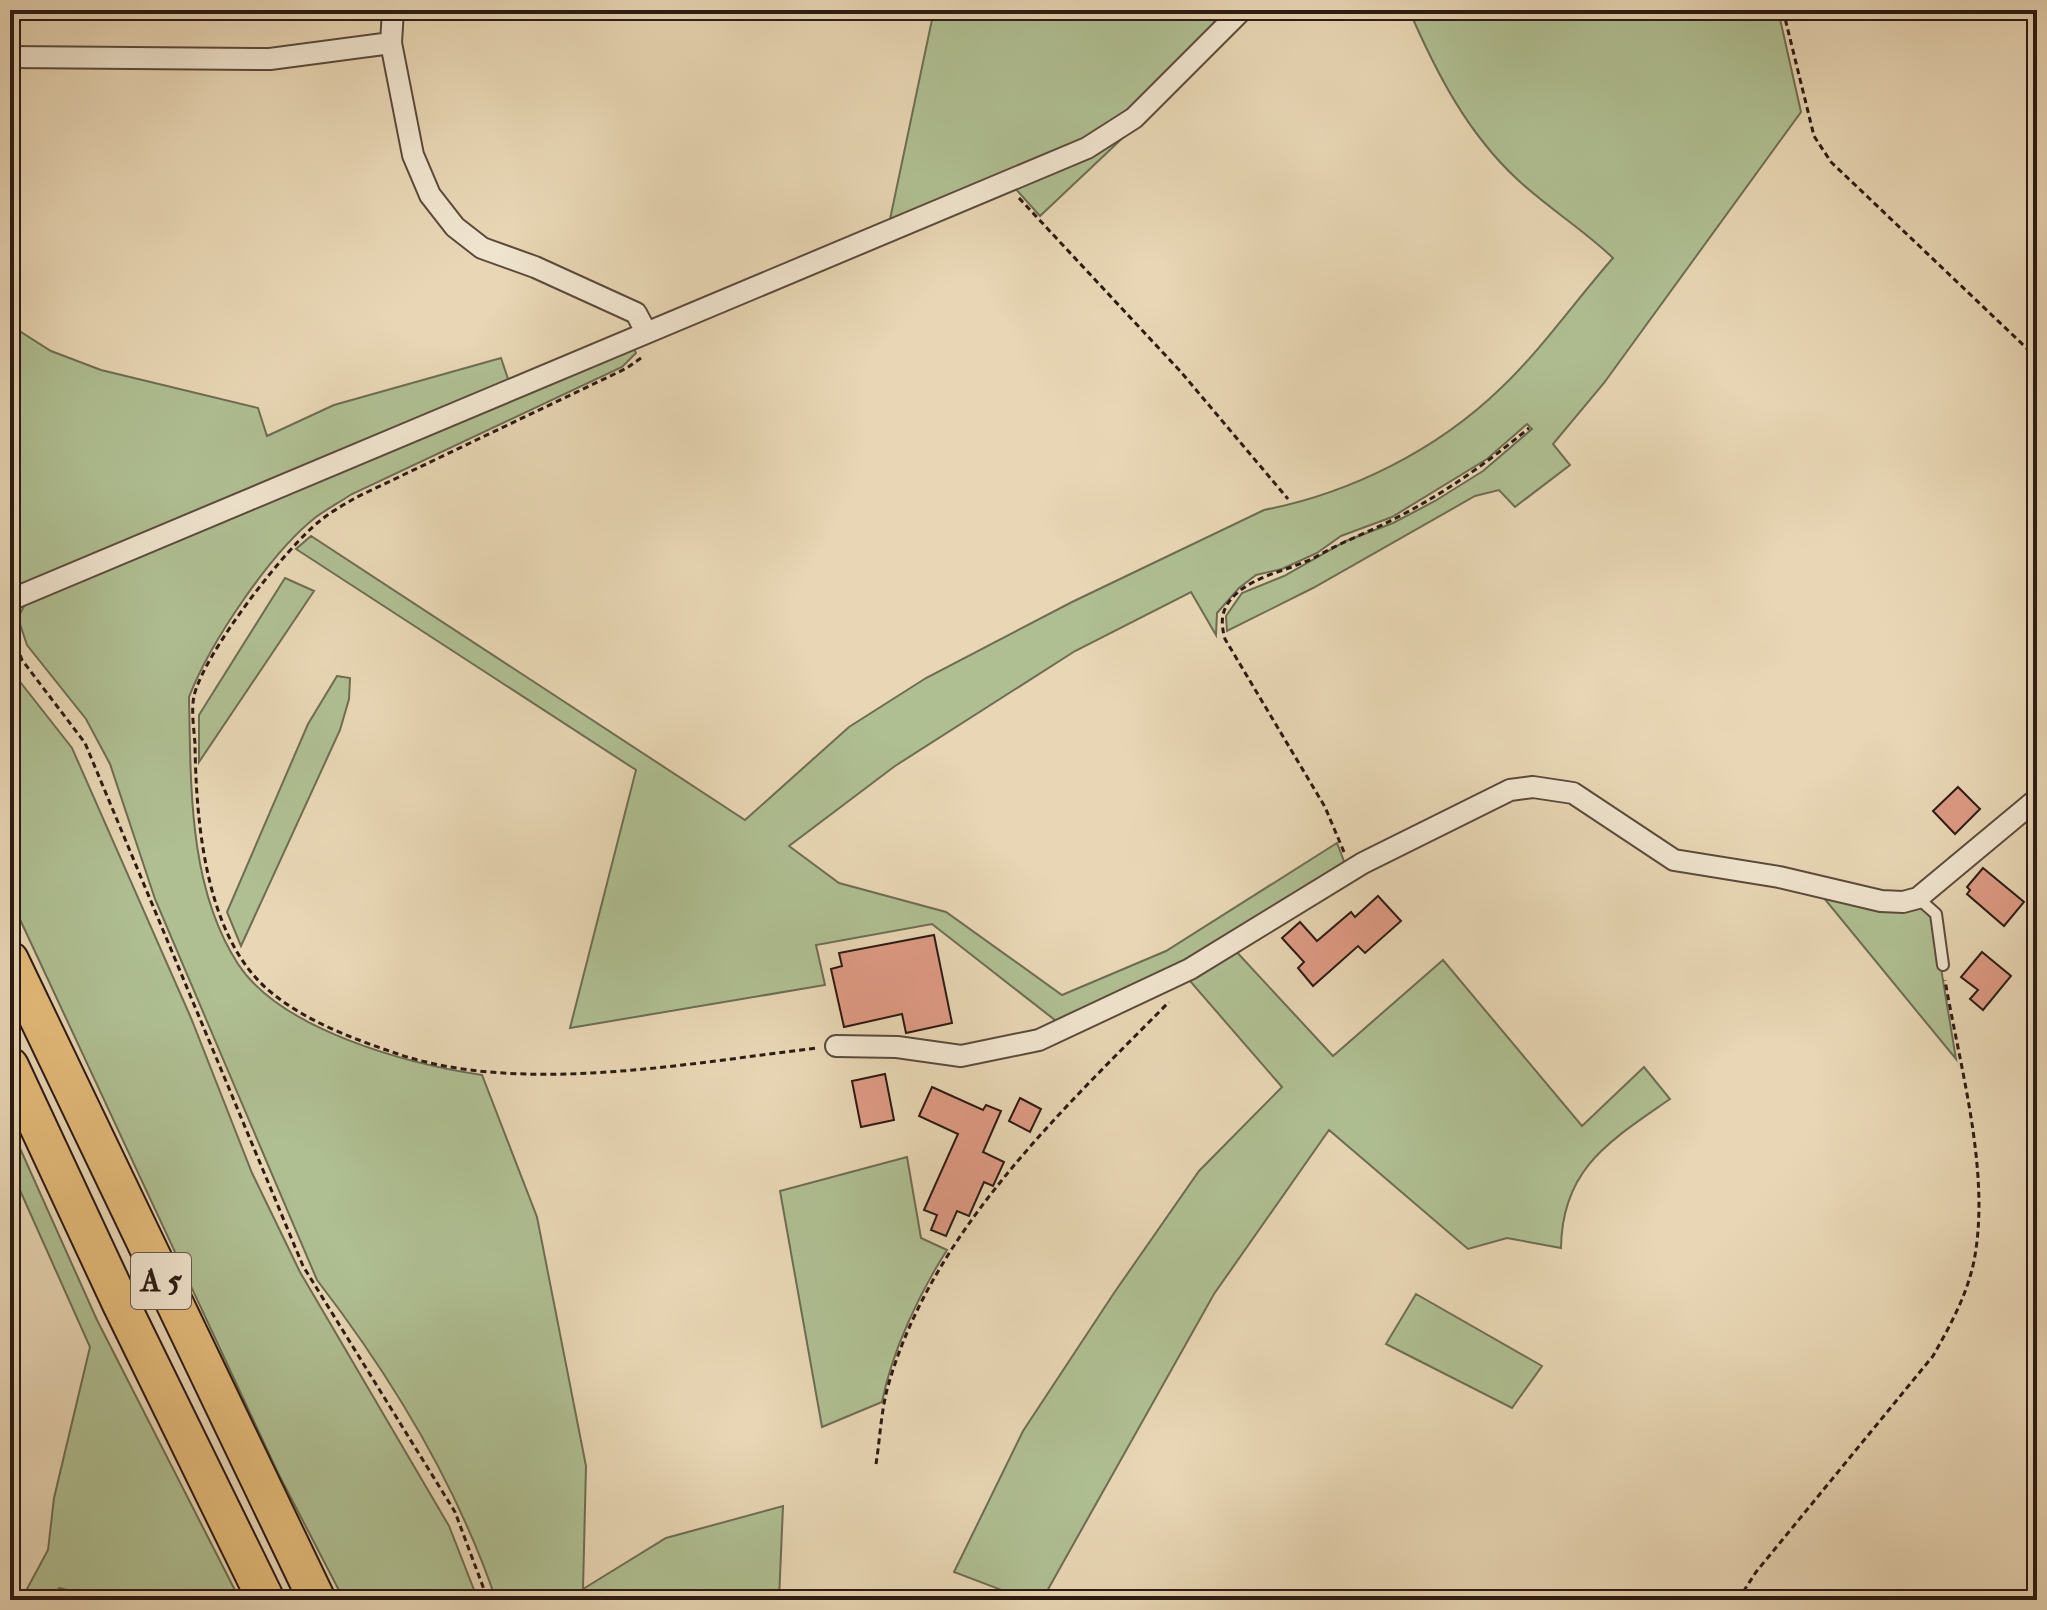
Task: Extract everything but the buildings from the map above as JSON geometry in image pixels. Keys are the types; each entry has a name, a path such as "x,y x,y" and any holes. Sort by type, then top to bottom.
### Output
{"highway":[{"name":"A 5","path":"10,960 317,1600"},
{"name":"A 5","path":"10,1066 121,1304 266,1600"}],"street":[{"path":"393,10 391,43 413,155 430,195 455,227 482,248 548,273 636,313 646,332"},
{"path":"10,600 1087,148 1134,118 1242,10"},
{"path":"10,57 270,59 391,43"},
{"path":"836,1046 897,1047 961,1056 1039,1040 1190,969 1352,870 1487,798 1510,790 1558,788 1597,807 1655,850 1674,860 1779,877 1881,901 1903,902 1918,898 2037,799"}],"lane":[{"path":"1918,898 1936,914 1943,965"}],"path":[{"path":"1783,10 1814,136 1831,162 2037,358"},
{"path":"1004,182 1181,372 1288,499"},
{"path":"646,332 647,344 641,357 627,368 357,497 320,520 286,554 221,645 194,696 195,795 203,852 221,917 241,960 266,988 304,1014 399,1054 449,1067 523,1074 611,1070 836,1046"},
{"path":"1352,870 1325,807 1225,639 1220,623 1222,613 1234,596 1257,581 1318,556 1343,539 1394,519 1444,491 1486,464 1529,428"},
{"path":"10,627 22,660 85,743 303,1266 455,1512 488,1600"},
{"path":"1738,1600 1771,1553 1933,1356 1953,1321 1968,1282 1977,1234 1978,1172 1943,965"},
{"path":"876,1464 888,1387 934,1275 1020,1161 1095,1077 1169,1002 1190,969"}],"green space":[{"path":"934,10 1236,10 1137,109 1080,144 889,224"},
{"path":"1409,10 1778,10 1801,112 1604,383 1553,444 1570,465 1515,507 1499,490 1475,496 1313,588 1227,631 1226,616 1242,593 1284,576 1346,541 1393,523 1435,501 1483,471 1532,429 1527,424 1487,459 1392,517 1341,536 1317,553 1282,569 1256,575 1239,588 1217,613 1216,635 1191,592 1075,651 895,766 789,846 839,883 946,912 1062,995 1166,951 1337,843 1347,869 1209,952 1060,1024 932,924 816,945 825,985 570,1028 636,770 296,549 311,536 745,820 849,727 926,678 1072,602 1264,510 1360,480 1421,449 1476,410 1545,341 1613,258 1518,180 1483,142 1454,101"},
{"path":"1148,114 1040,216 1013,186"},
{"path":"10,325 51,351 101,370 258,408 267,436 334,405 501,358 509,382 10,589"},
{"path":"634,349 636,353 622,367 352,494 316,517 298,533 243,600 211,651 189,697 190,765 196,835 201,869 222,934 238,964 258,987 284,1008 348,1040 419,1062 482,1075 537,1217 586,1466 583,1589 666,1538 783,1506 779,1600 496,1600 462,1515 420,1433 371,1354 317,1280 155,899 110,764 86,719 27,645 18,618 27,600"},
{"path":"285,578 314,591 199,762 199,715"},
{"path":"10,669 72,748 191,1018 252,1173 300,1272 449,1526 478,1600 344,1600 278,1473 10,898"},
{"path":"337,676 350,678 349,699 340,730 241,946 227,912 308,724"},
{"path":"1819,892 1919,905 1932,914 1956,1059"},
{"path":"1233,948 1333,1056 1443,960 1582,1126 1644,1067 1670,1099 1593,1159 1570,1197 1561,1248 1507,1238 1468,1249 1329,1130 1214,1294 1042,1600 1028,1600 954,1572 1023,1431 1114,1293 1199,1171 1282,1087 1190,981 1199,969"},
{"path":"10,1126 97,1320 240,1600 75,1600 72,1591 59,1588 53,1600 21,1600 48,1550 54,1498 90,1347 10,1168"},
{"path":"907,1157 921,1238 947,1250 908,1323 892,1363 882,1402 822,1427 780,1191"},
{"path":"1416,1294 1542,1366 1512,1408 1386,1344"}]}
